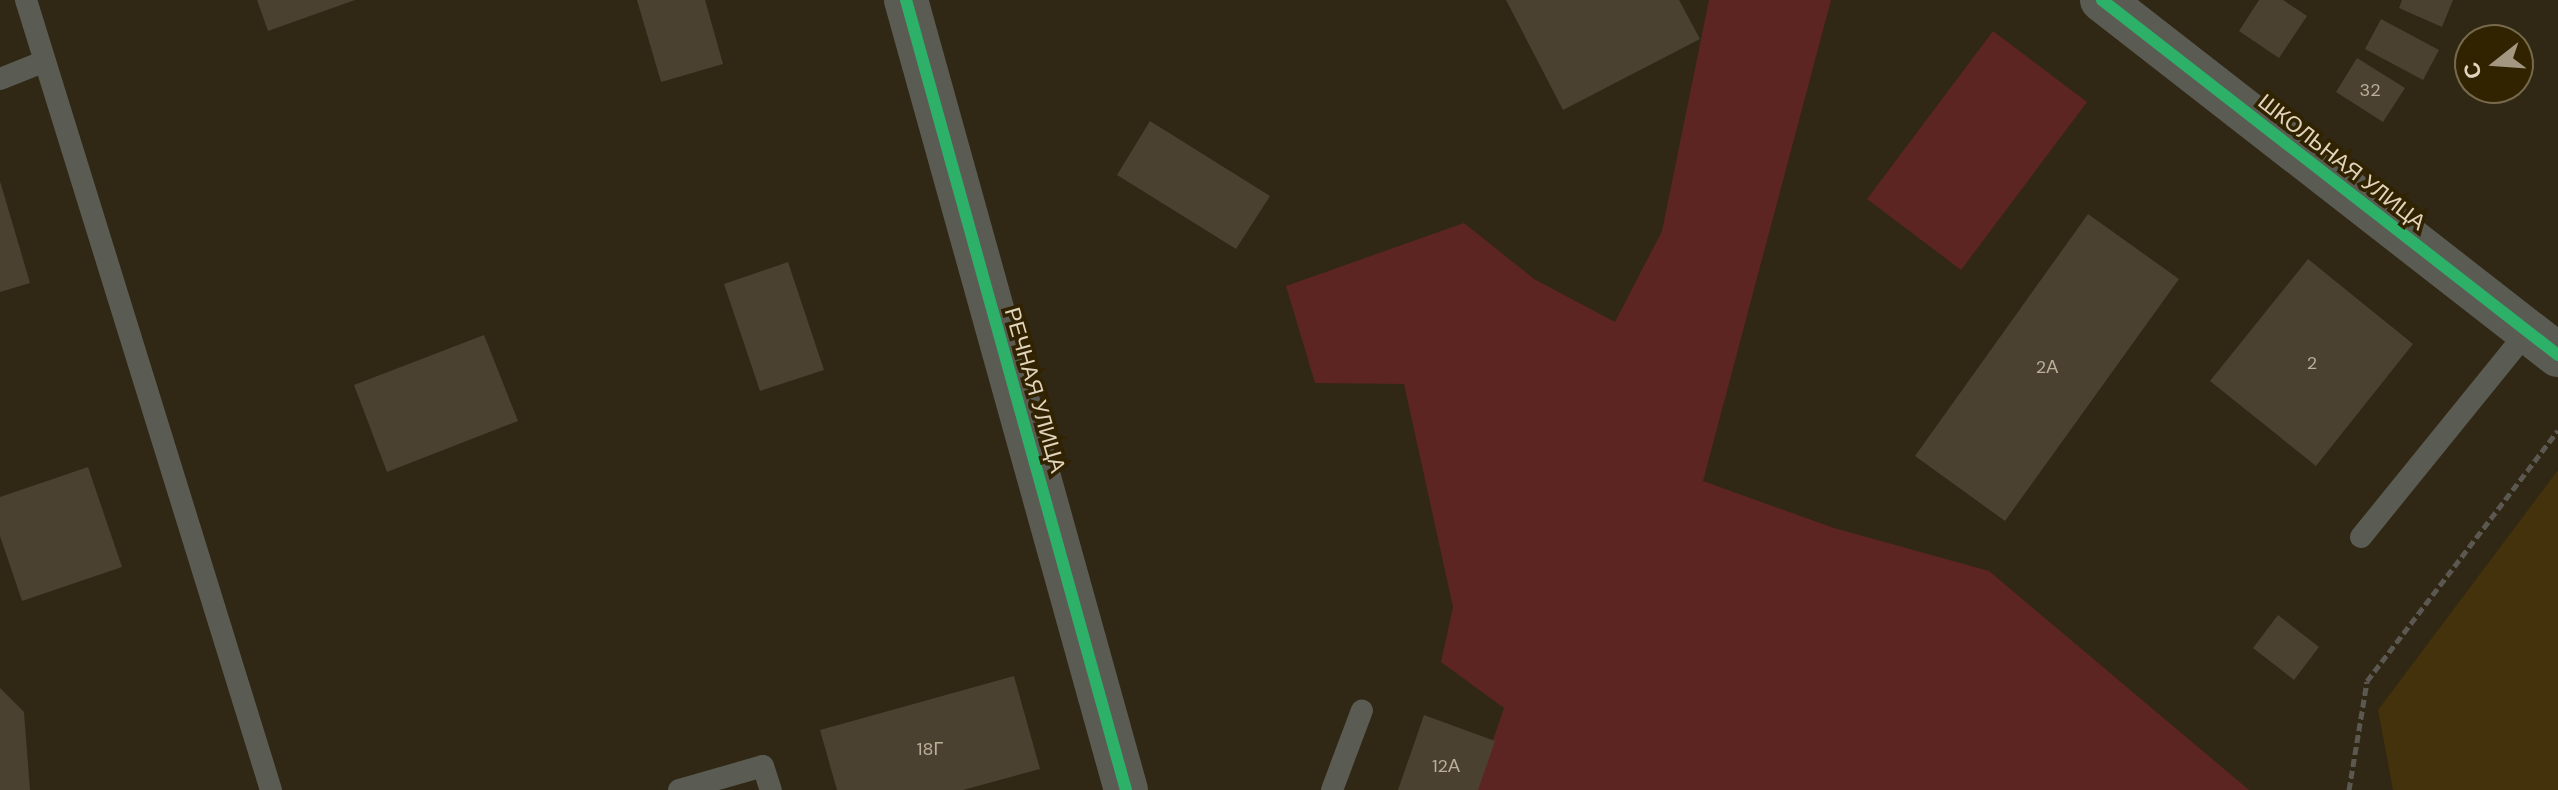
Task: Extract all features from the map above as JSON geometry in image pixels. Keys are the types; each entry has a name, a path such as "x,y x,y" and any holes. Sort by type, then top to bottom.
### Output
{"street":[{"name":"РЕЧНАЯ УЛИЦА","path":"906,0 1118,788"},
{"name":"ШКОЛЬНАЯ УЛИЦА","path":"2102,0 2543,343"}],"lane":[{"path":"26,0 271,790"},
{"path":"0,79 45,61"},
{"path":"2361,537 2543,343"},
{"path":"1332,790 1362,710"},
{"path":"679,790 763,766 771,790"}],"path":[{"path":"2349,790 2367,681 2558,430"}],"shaded area":[{"path":"1709,0 1831,0 1703,481 1834,528 1989,571 2249,790 1476,790 1504,708 1441,662 1453,607 1404,384 1315,383 1286,286 1464,223 1534,279 1615,322 1662,231"},
{"path":"1993,31 2087,102 1961,270 1867,199"},
{"path":"2558,470 2558,790 2393,790 2378,710"}],"building":[{"path":"257,0 355,0 268,31"},
{"path":"637,0 705,0 723,64 661,82"},
{"path":"1506,0 1679,0 1700,39 1563,110"},
{"path":"2259,0 2283,0 2307,16 2279,58 2239,31"},
{"path":"2402,0 2453,0 2442,27 2399,8"},
{"path":"2381,19 2439,50 2423,80 2365,49"},
{"path":"2357,58 2405,88 2383,122 2336,92"},
{"path":"1150,121 1270,196 1236,249 1117,175"},
{"path":"0,181 30,283 0,292"},
{"path":"2088,214 2179,279 2005,521 1915,456"},
{"path":"2308,259 2413,344 2316,466 2210,381"},
{"path":"788,262 824,370 760,391 724,284"},
{"path":"484,335 518,421 387,472 354,385"},
{"path":"88,467 122,567 22,601 0,536 0,497"},
{"path":"2278,615 2319,647 2294,680 2253,648"},
{"path":"1014,676 1040,769 963,790 837,790 820,730"},
{"path":"0,688 24,712 30,790 0,790"},
{"path":"1424,715 1495,741 1478,790 1398,790"}],"cycle path":[{"path":"906,0 1126,790"},
{"path":"2102,0 2558,355"}]}
